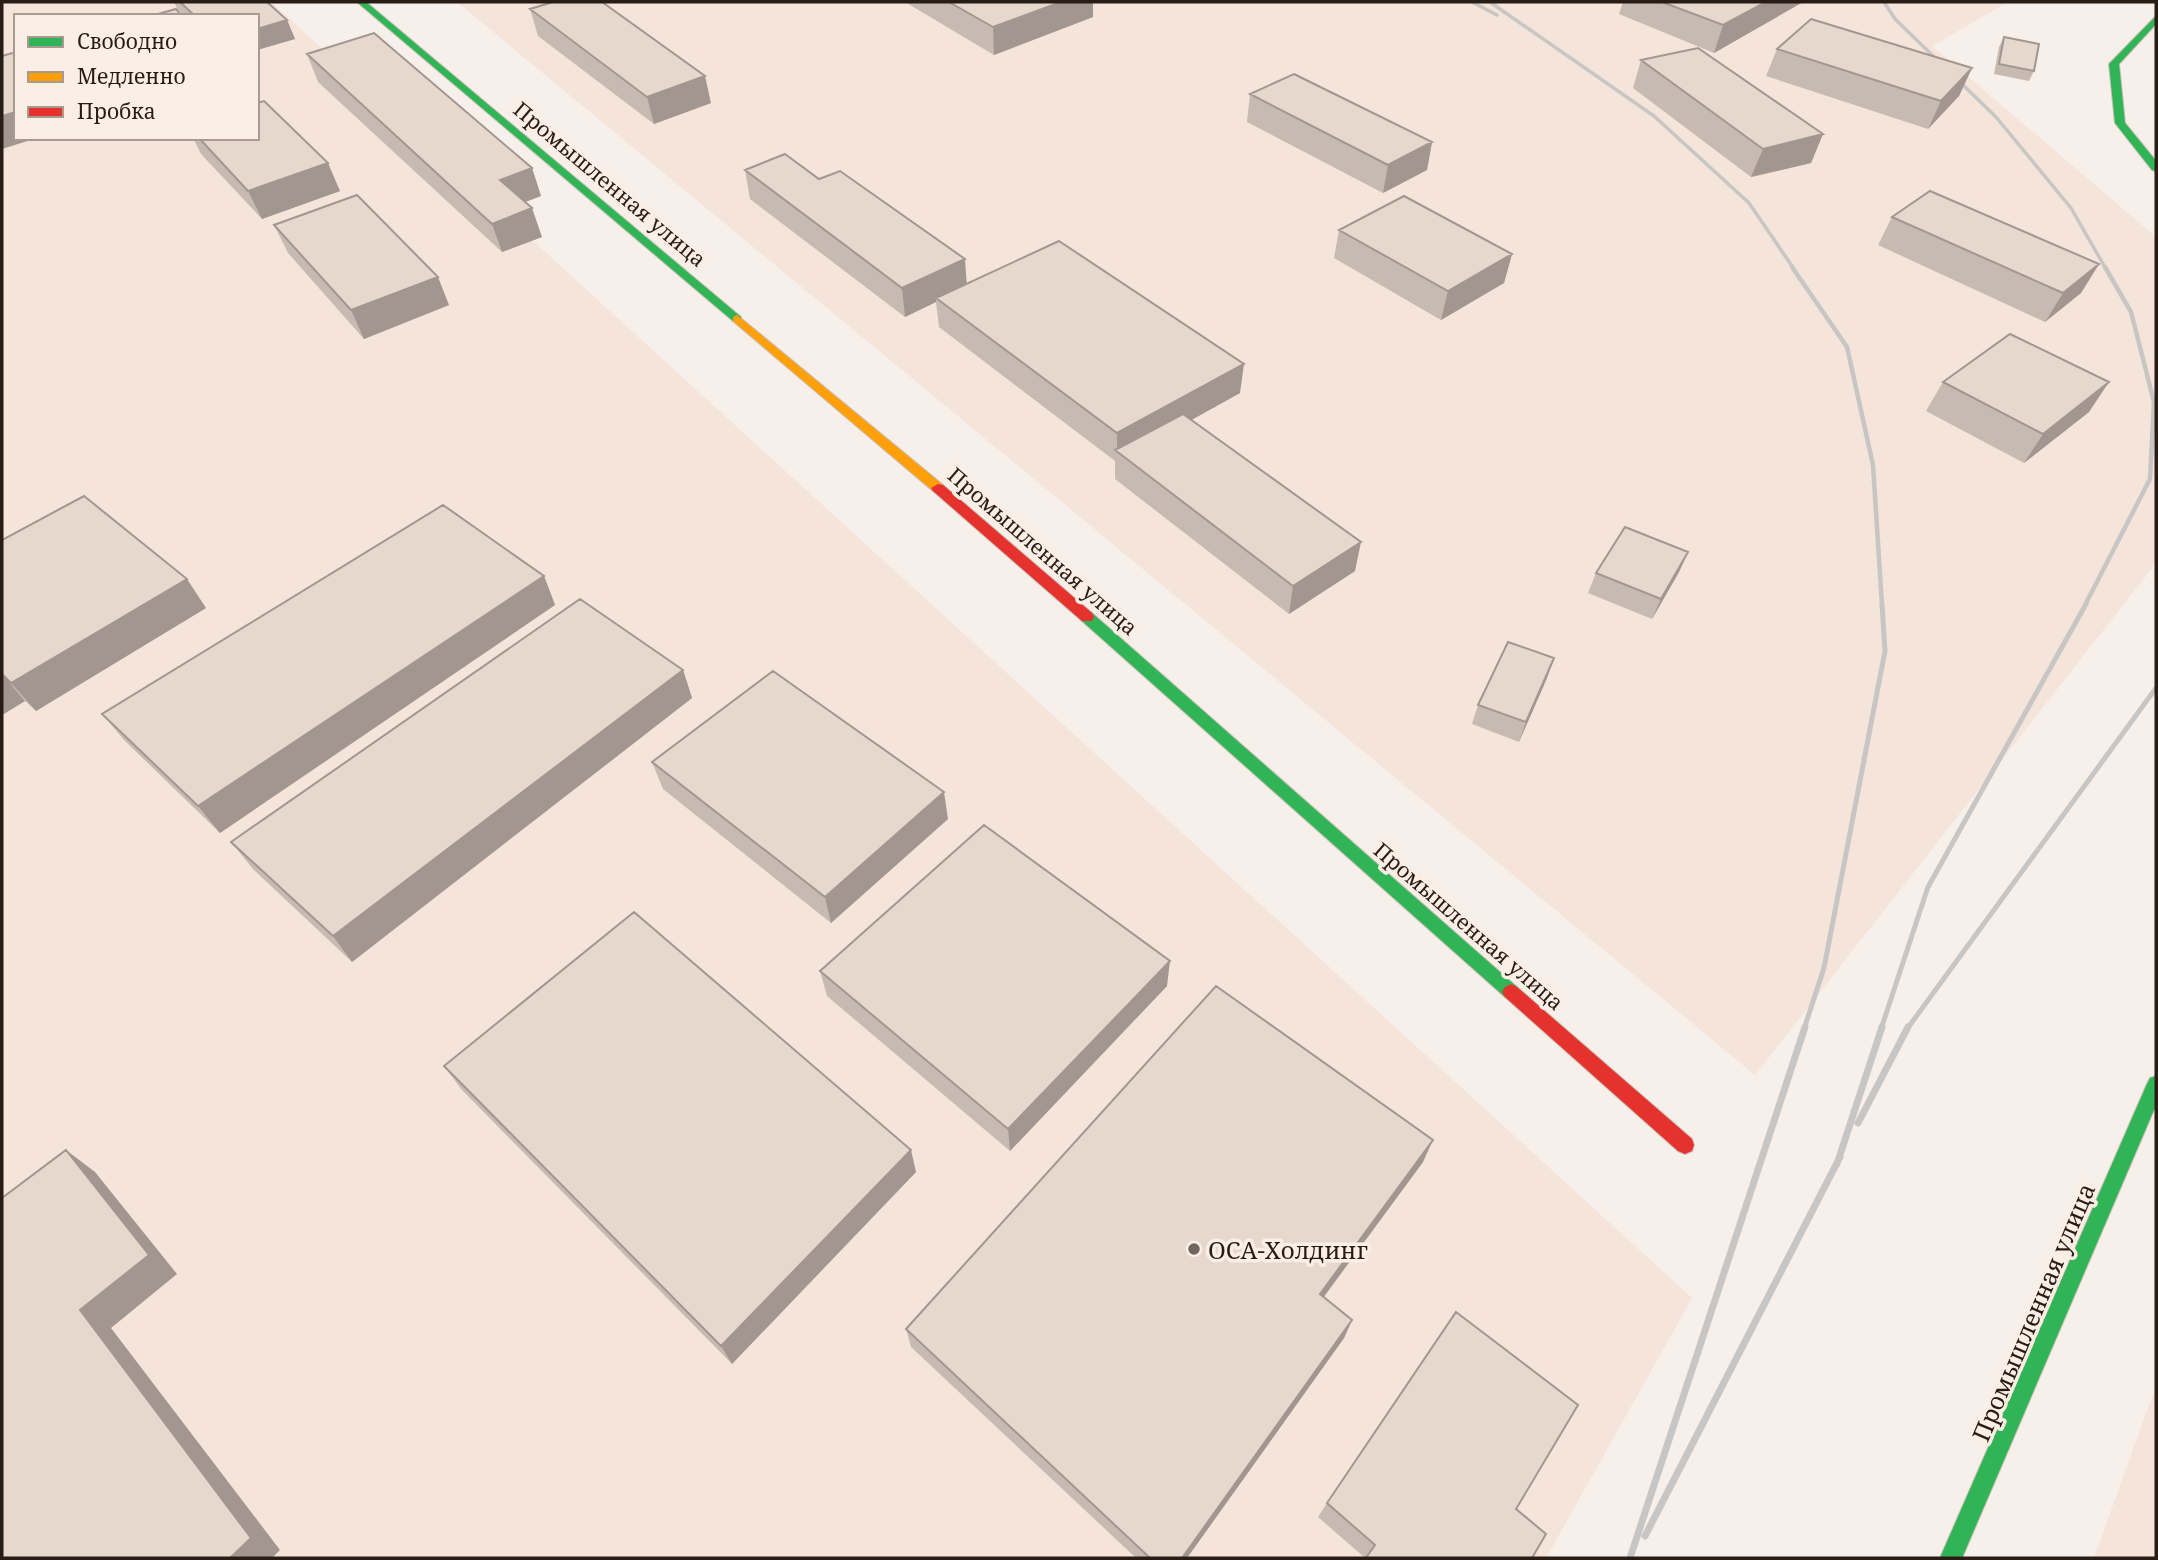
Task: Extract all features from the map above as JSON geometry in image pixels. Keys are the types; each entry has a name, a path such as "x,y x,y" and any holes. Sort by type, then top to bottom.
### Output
{"street":[{"name":"Промышленная улица","path":"361,2 1003,543 1685,1145"},
{"path":"2156,19 2114,64 2120,123 2156,168"},
{"name":"Промышленная улица","path":"1951,1558 2156,1084"}],"shaded area":[{"path":"2,2 271,2 1692,1298 1546,1558 2,1558"},
{"path":"457,2 2008,2 1932,46 2156,237 2156,563 1755,1075"},
{"path":"2156,1386 2156,1558 2094,1558"}],"building":[{"path":"180,2 267,2 287,20 259,28 259,14 193,14"},
{"path":"553,2 602,2 705,76 647,97 530,9"},
{"path":"949,2 1061,2 993,27"},
{"path":"1662,2 1766,2 1723,25"},
{"path":"176,9 180,14 158,14"},
{"path":"1811,19 1972,68 1941,101 1777,49"},
{"path":"374,33 532,168 500,180 532,208 492,224 307,54"},
{"path":"2004,37 2039,44 2034,71 1999,64"},
{"path":"1698,48 1823,134 1763,149 1641,60"},
{"path":"14,53 14,113 2,116 2,56"},
{"path":"1294,74 1432,142 1388,165 1250,94"},
{"path":"264,101 328,163 248,191 201,140 259,140 259,102"},
{"path":"785,154 819,179 840,171 965,259 902,288 745,170"},
{"path":"1930,191 2099,264 2063,293 1892,217"},
{"path":"357,195 438,277 351,310 274,225"},
{"path":"1404,196 1512,254 1448,291 1339,230"},
{"path":"1059,241 1244,364 1117,433 936,298"},
{"path":"2010,334 2109,382 2043,434 1943,382"},
{"path":"1183,414 1361,542 1293,586 1115,450"},
{"path":"84,496 187,579 11,683 2,674 2,540"},
{"path":"443,505 544,576 198,806 102,714"},
{"path":"1625,527 1688,552 1661,599 1596,573"},
{"path":"580,599 683,670 333,936 231,842"},
{"path":"1508,642 1554,658 1526,722 1478,705"},
{"path":"773,671 944,792 825,897 652,762"},
{"path":"984,825 1170,961 1008,1129 820,971"},
{"path":"634,912 911,1150 721,1346 444,1066"},
{"path":"1216,986 1433,1140 1320,1294 1352,1320 1182,1558 1150,1558 906,1329"},
{"path":"66,1150 149,1255 80,1310 251,1538 230,1558 2,1558 2,1198"},
{"path":"1456,1312 1578,1405 1516,1509 1546,1534 1532,1558 1366,1558 1375,1545 1327,1503"}],"railway":[{"path":"1472,2 1497,15"},
{"path":"1490,2 1654,116 1749,203 1794,269"},
{"path":"1884,2 1895,19 1996,117 2071,208 2106,269"},
{"path":"1792,267 1847,347 1873,465 1882,605"},
{"path":"2085,605 2150,479 2154,402 2131,312 2105,267"},
{"path":"1804,1029 1824,968 1885,651 1882,604"},
{"path":"1881,1029 1928,887 2086,604"},
{"path":"1907,1029 2156,688"},
{"path":"1630,1558 1805,1027"},
{"path":"1838,1161 1882,1027"},
{"path":"1858,1123 1908,1027"},
{"path":"1838,1161 1840,1157"},
{"path":"1645,1536 1838,1161"}],"traffic: fast":[{"path":"361,2 737,319"},
{"path":"2156,19 2114,64 2120,123 2156,168"},
{"path":"1087,617 1511,992"},
{"path":"1951,1558 2156,1084"}],"traffic: slow":[{"path":"737,319 938,488"}],"traffic: jam":[{"path":"938,488 1087,617"},
{"path":"1511,992 1685,1145"}],"place":[{"name":"ОСА-Холдинг","path":"1194,1249"}]}
